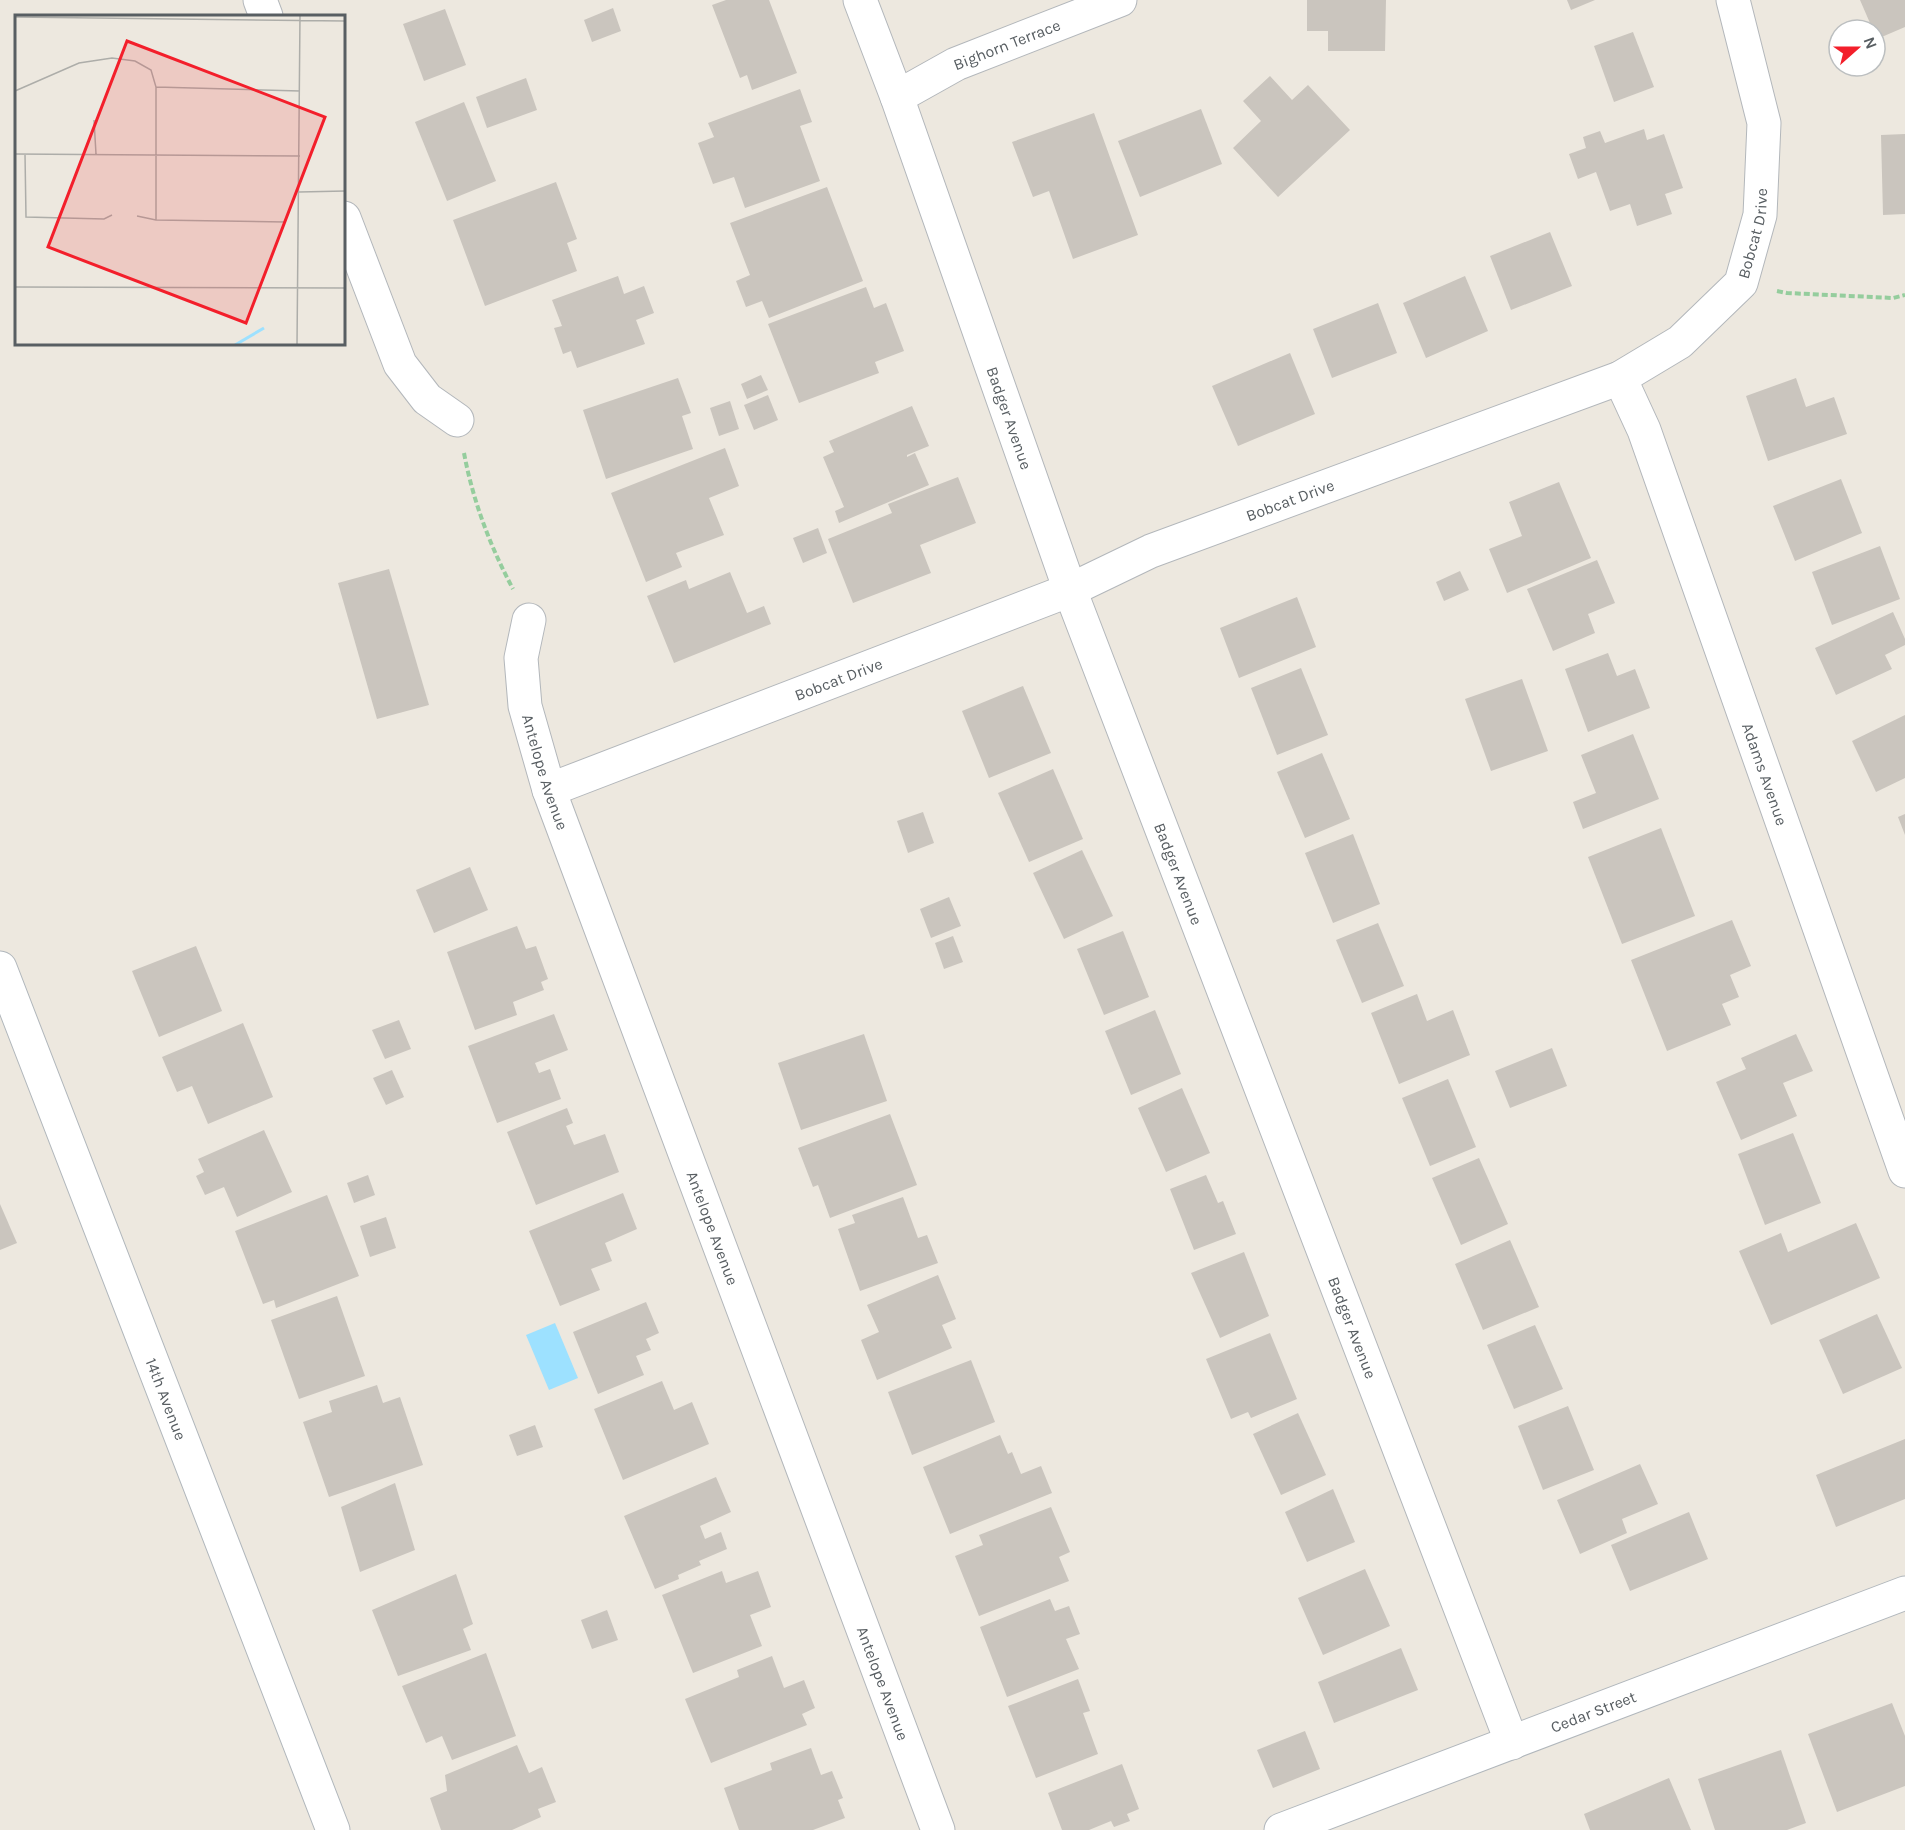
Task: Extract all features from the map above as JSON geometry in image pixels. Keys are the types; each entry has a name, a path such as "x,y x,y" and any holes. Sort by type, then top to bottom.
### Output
{"street":[{"path":"260,0 266,15"},
{"name":"Badger Avenue","path":"860,0 897,97 1070,590 1512,1743"},
{"name":"Bighorn Terrace","path":"897,97 956,64 1120,0"},
{"name":"Bobcat Drive","path":"549,790 1070,590 1151,551 1620,378 1680,342 1741,283 1760,215 1764,123 1733,0"},
{"path":"345,221 400,364 427,399 458,420"},
{"name":"Adams Avenue","path":"1620,378 1648,441 1905,1171"},
{"name":"Antelope Avenue","path":"529,620 520,658 525,706 549,790 938,1830"},
{"name":"14th Avenue","path":"0,968 333,1830"},
{"name":"Cedar Street","path":"1281,1830 1905,1593"}],"path":[{"path":"1741,283 1787,293 1893,298 1905,295"},
{"path":"458,420 470,488 495,555 529,620"}],"water":[{"path":"555,1323 578,1378 549,1390 526,1335"}],"building":[{"path":"726,0 769,0 797,73 752,90 747,75 740,78 712,5"},
{"path":"1307,0 1386,0 1385,51 1328,51 1328,31 1307,31"},
{"path":"1567,0 1595,0 1571,10"},
{"path":"1860,0 1905,0 1905,27 1887,35 1887,18 1868,18"},
{"path":"613,8 621,31 592,42 584,20"},
{"path":"445,9 466,65 424,81 403,24"},
{"path":"1633,32 1654,87 1614,102 1594,46"},
{"path":"1270,76 1292,100 1308,85 1350,130 1278,197 1233,148 1261,121 1243,101"},
{"path":"526,78 537,110 487,128 476,97"},
{"path":"800,89 812,122 800,126 820,181 745,208 734,177 713,184 698,143 714,137 708,123"},
{"path":"464,102 496,181 447,201 415,122"},
{"path":"1201,109 1222,164 1140,197 1118,141"},
{"path":"1094,113 1138,235 1073,259 1049,191 1033,197 1012,142"},
{"path":"1644,129 1647,140 1664,134 1683,188 1665,194 1672,214 1637,226 1630,204 1610,211 1596,172 1578,179 1569,154 1586,148 1583,137 1600,131 1605,143"},
{"path":"1905,134 1905,214 1883,215 1881,135"},
{"path":"556,182 577,239 567,243 577,271 485,306 453,220"},
{"path":"827,187 863,281 769,318 762,301 746,307 736,281 750,275 730,223"},
{"path":"1550,232 1572,286 1511,310 1490,256"},
{"path":"618,276 624,294 644,286 654,313 636,320 645,344 577,368 571,351 563,354 554,328 562,326 552,300"},
{"path":"1465,276 1488,331 1426,358 1403,303"},
{"path":"866,287 874,308 886,303 904,351 875,362 879,373 799,403 768,324"},
{"path":"1378,303 1397,353 1332,378 1313,329"},
{"path":"1290,353 1315,414 1238,446 1212,386"},
{"path":"761,375 768,390 747,399 741,384"},
{"path":"678,378 691,413 682,416 693,449 606,479 583,410"},
{"path":"1796,378 1806,407 1834,397 1847,434 1768,461 1746,396"},
{"path":"768,395 778,420 754,430 744,405"},
{"path":"730,401 739,429 719,436 710,408"},
{"path":"912,406 929,446 907,455 907,457 915,453 929,485 839,523 835,511 844,507 823,457 834,452 829,441"},
{"path":"725,448 739,486 709,498 724,535 676,553 682,567 646,582 611,493"},
{"path":"958,477 976,523 920,545 931,573 853,603 828,539 892,513 888,504"},
{"path":"1841,479 1862,533 1795,561 1773,506"},
{"path":"1559,482 1591,558 1507,593 1489,549 1522,536 1509,502"},
{"path":"818,528 827,553 803,563 793,538"},
{"path":"1880,546 1900,599 1832,625 1812,572"},
{"path":"1597,560 1615,603 1588,614 1595,633 1553,651 1527,589"},
{"path":"389,569 429,705 377,719 338,583"},
{"path":"1460,571 1469,590 1444,601 1436,582"},
{"path":"730,572 747,613 764,606 771,624 674,663 647,596 686,580 689,589"},
{"path":"1297,597 1316,647 1239,678 1220,628"},
{"path":"1893,612 1905,639 1905,645 1885,655 1892,669 1836,695 1815,648"},
{"path":"1608,653 1617,676 1635,669 1650,708 1588,732 1565,669"},
{"path":"1301,668 1328,735 1277,755 1251,688"},
{"path":"1522,679 1548,751 1491,771 1465,699"},
{"path":"1023,686 1051,753 989,778 962,711"},
{"path":"1905,715 1905,778 1876,792 1852,741"},
{"path":"1633,734 1659,799 1583,829 1573,802 1596,793 1581,755"},
{"path":"1322,753 1350,819 1305,838 1277,772"},
{"path":"1053,769 1083,839 1029,862 998,793"},
{"path":"923,812 934,843 908,853 897,821"},
{"path":"1905,814 1905,835 1898,817"},
{"path":"1661,828 1695,916 1622,944 1588,857"},
{"path":"1353,834 1380,904 1333,923 1305,853"},
{"path":"1082,850 1113,916 1064,939 1033,873"},
{"path":"470,867 488,910 434,933 416,890"},
{"path":"949,897 961,926 931,938 920,909"},
{"path":"1732,920 1751,966 1730,975 1739,997 1722,1004 1731,1025 1667,1051 1631,960"},
{"path":"1378,923 1404,986 1362,1003 1336,940"},
{"path":"517,926 526,949 536,946 548,979 541,982 544,990 513,1002 517,1015 475,1030 447,952"},
{"path":"1123,931 1149,997 1104,1015 1077,949"},
{"path":"953,936 963,962 944,969 935,943"},
{"path":"196,946 222,1011 159,1037 132,971"},
{"path":"1417,994 1427,1021 1453,1010 1470,1055 1399,1084 1371,1013"},
{"path":"1155,1010 1181,1074 1131,1095 1105,1031"},
{"path":"554,1014 568,1050 535,1063 539,1073 550,1069 561,1099 497,1123 468,1046"},
{"path":"399,1020 411,1049 385,1059 372,1030"},
{"path":"243,1023 273,1097 208,1124 192,1086 177,1092 162,1057"},
{"path":"864,1034 887,1101 801,1130 778,1063"},
{"path":"1796,1034 1813,1071 1783,1083 1797,1116 1741,1140 1716,1082 1746,1069 1741,1058"},
{"path":"1552,1048 1567,1086 1510,1108 1495,1071"},
{"path":"392,1070 404,1097 386,1105 373,1078"},
{"path":"1448,1079 1476,1147 1430,1166 1402,1098"},
{"path":"1182,1088 1210,1153 1166,1172 1138,1108"},
{"path":"567,1108 573,1123 566,1126 574,1145 605,1134 619,1172 536,1205 507,1132"},
{"path":"890,1114 917,1185 830,1218 818,1185 813,1187 798,1148"},
{"path":"264,1130 292,1192 237,1217 224,1187 205,1195 196,1176 204,1172 198,1159"},
{"path":"1793,1133 1821,1203 1765,1225 1738,1154"},
{"path":"1479,1158 1508,1224 1461,1245 1432,1178"},
{"path":"368,1175 375,1195 354,1203 347,1183"},
{"path":"1206,1175 1218,1203 1223,1201 1236,1234 1194,1250 1170,1189"},
{"path":"623,1193 637,1229 605,1243 612,1261 591,1269 600,1290 560,1306 529,1231"},
{"path":"327,1195 359,1276 276,1308 274,1300 263,1304 235,1231"},
{"path":"903,1197 918,1238 927,1235 938,1263 860,1291 838,1229 855,1223 852,1215"},
{"path":"0,1204 17,1243 0,1250"},
{"path":"386,1217 396,1248 370,1257 360,1226"},
{"path":"1856,1223 1880,1278 1771,1325 1739,1251 1781,1233 1788,1252"},
{"path":"1510,1240 1539,1307 1483,1330 1455,1264"},
{"path":"1244,1252 1269,1316 1220,1338 1191,1273"},
{"path":"938,1275 956,1319 942,1325 952,1348 877,1380 861,1340 879,1332 867,1305"},
{"path":"337,1296 365,1376 299,1399 271,1320"},
{"path":"646,1302 659,1333 646,1339 651,1350 636,1356 644,1375 598,1394 573,1332"},
{"path":"1877,1314 1902,1368 1843,1394 1819,1340"},
{"path":"1535,1325 1563,1389 1514,1409 1487,1345"},
{"path":"1270,1333 1297,1399 1251,1418 1248,1412 1231,1419 1206,1359"},
{"path":"971,1360 995,1422 912,1455 888,1392"},
{"path":"662,1381 674,1410 692,1402 709,1444 623,1480 594,1409"},
{"path":"377,1385 383,1403 400,1397 423,1465 329,1497 303,1422 332,1412 329,1401"},
{"path":"1568,1406 1594,1470 1543,1490 1518,1426"},
{"path":"1298,1413 1326,1475 1281,1495 1253,1434"},
{"path":"535,1425 543,1447 517,1456 509,1435"},
{"path":"1000,1435 1008,1454 1012,1452 1021,1474 1041,1466 1052,1493 950,1534 923,1467"},
{"path":"1905,1439 1905,1499 1836,1527 1816,1475"},
{"path":"1640,1464 1658,1504 1622,1519 1627,1533 1580,1554 1557,1500"},
{"path":"716,1477 731,1512 700,1526 705,1539 721,1532 727,1549 699,1561 701,1565 678,1575 679,1579 655,1589 624,1516"},
{"path":"395,1483 415,1550 360,1572 341,1507"},
{"path":"1333,1489 1355,1542 1307,1562 1285,1512"},
{"path":"1051,1507 1070,1552 1059,1557 1069,1581 979,1616 955,1556 983,1545 979,1535"},
{"path":"1689,1512 1708,1559 1630,1591 1611,1545"},
{"path":"1365,1569 1390,1626 1323,1655 1298,1598"},
{"path":"722,1571 726,1583 758,1571 771,1607 750,1615 762,1646 693,1673 662,1595"},
{"path":"456,1574 473,1624 463,1629 471,1650 398,1676 372,1610"},
{"path":"1050,1599 1055,1611 1069,1606 1080,1634 1066,1639 1079,1669 1007,1697 980,1627"},
{"path":"607,1610 618,1640 592,1649 581,1620"},
{"path":"1401,1648 1418,1690 1334,1723 1318,1682"},
{"path":"486,1653 516,1736 452,1760 442,1736 426,1743 402,1686"},
{"path":"772,1656 784,1688 804,1680 815,1708 802,1714 807,1725 711,1763 685,1699 739,1677 737,1670"},
{"path":"1078,1679 1090,1711 1083,1713 1098,1754 1036,1778 1008,1706"},
{"path":"1892,1703 1905,1736 1905,1786 1837,1812 1808,1734"},
{"path":"1305,1731 1320,1769 1273,1788 1257,1750"},
{"path":"517,1745 529,1773 542,1767 556,1802 538,1809 541,1817 512,1830 441,1830 430,1798 447,1791 445,1775"},
{"path":"811,1748 821,1775 832,1771 843,1798 838,1800 845,1818 813,1830 739,1830 724,1788 772,1770 770,1763"},
{"path":"1781,1750 1806,1823 1787,1830 1715,1830 1698,1779"},
{"path":"1122,1764 1139,1809 1127,1814 1130,1821 1114,1827 1111,1821 1089,1830 1062,1830 1048,1793"},
{"path":"1669,1778 1691,1830 1590,1830 1584,1814"}]}
